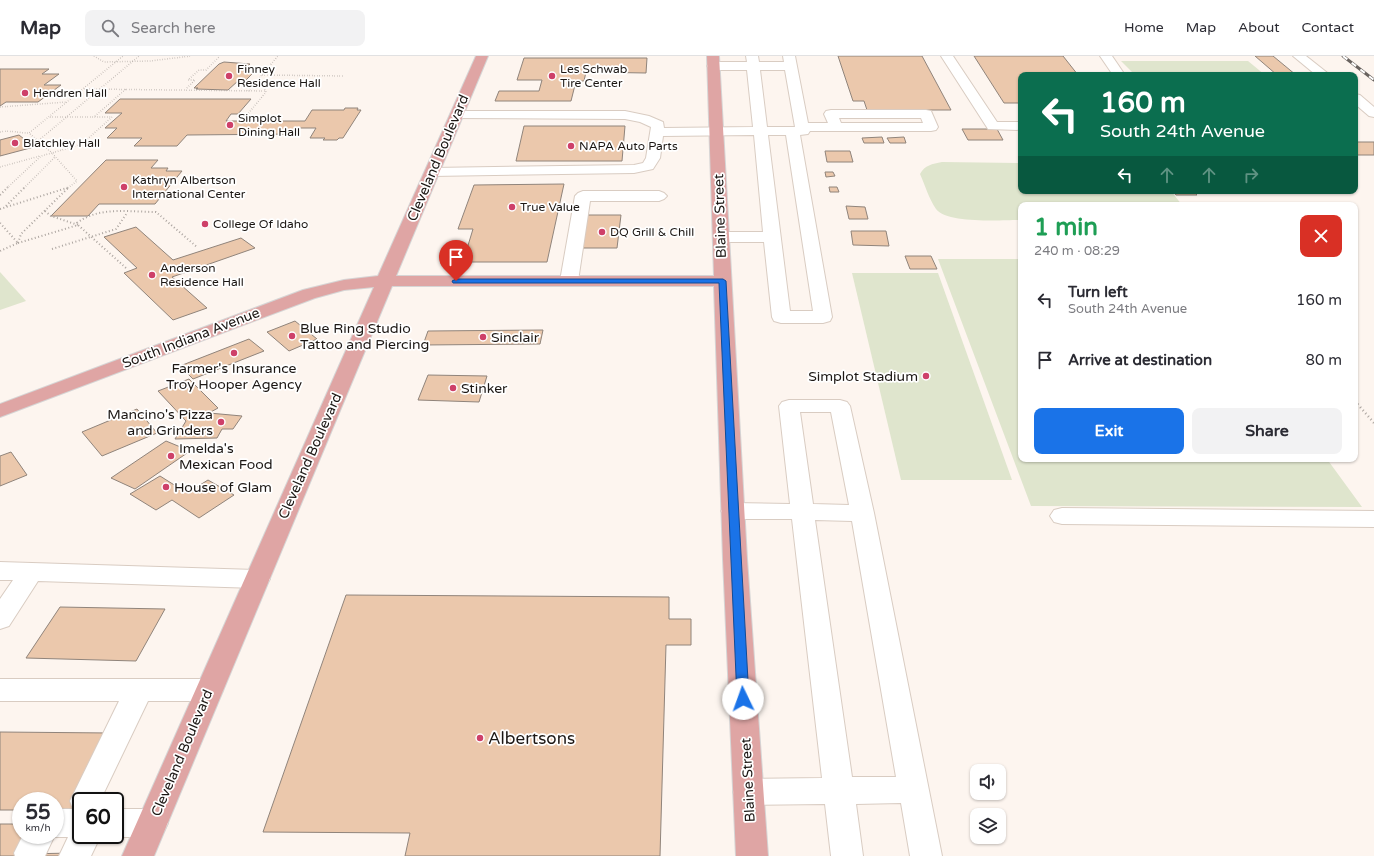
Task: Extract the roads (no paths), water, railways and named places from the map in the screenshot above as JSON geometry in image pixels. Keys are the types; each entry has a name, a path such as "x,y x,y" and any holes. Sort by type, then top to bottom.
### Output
{"main road":[{"name":"Cleveland Boulevard","path":"138,856 482,56"},
{"name":"Blaine Street","path":"713,61 733,511 752,856"},
{"name":"South Indiana Avenue","path":"0,411 309,294 344,285 386,281 723,281"}],"street":[{"path":"947,56 993,126 1018,126"},
{"path":"1106,56 1117,72"},
{"path":"1299,56 1320,72"},
{"path":"713,61 752,61 790,61 797,129 823,317 781,317 752,61"},
{"path":"1358,100 1374,113"},
{"path":"657,132 760,132 836,127 931,127 926,114 831,114 836,127"},
{"path":"432,172 634,169 648,166 653,158 658,125 644,119 625,115 457,115"},
{"path":"569,281 583,196 659,196"},
{"path":"721,237 772,237"},
{"path":"847,856 789,406 840,406 862,512 926,856"},
{"path":"733,511 862,512"},
{"path":"1062,516 1374,520"},
{"path":"0,571 257,579"},
{"path":"0,619 32,571"},
{"path":"0,690 209,690"},
{"path":"90,792 139,690"},
{"path":"748,792 914,790"},
{"path":"124,823 152,823"},
{"path":"75,856 76,844"}],"railway":[{"path":"1343,56 1374,80"}],"place":[{"name":"Finney Residence Hall","path":"229,76"},
{"name":"Les Schwab Tire Center","path":"552,76"},
{"name":"Hendren Hall","path":"25,93"},
{"name":"Simplot Dining Hall","path":"230,125"},
{"name":"Blatchley Hall","path":"15,143"},
{"name":"NAPA Auto Parts","path":"571,146"},
{"name":"Kathryn Albertson International Center","path":"124,187"},
{"name":"True Value","path":"512,207"},
{"name":"College Of Idaho","path":"205,224"},
{"name":"DQ Grill & Chill","path":"602,232"},
{"name":"Anderson Residence Hall","path":"152,275"},
{"name":"Blue Ring Studio Tattoo and Piercing","path":"292,336"},
{"name":"Sinclair","path":"483,337"},
{"name":"Farmer's Insurance Troy Hooper Agency","path":"234,353"},
{"name":"Simplot Stadium","path":"926,376"},
{"name":"Stinker","path":"453,388"},
{"name":"Mancino's Pizza and Grinders","path":"221,422"},
{"name":"Imelda's Mexican Food","path":"171,456"},
{"name":"House of Glam","path":"166,487"},
{"name":"Albertsons","path":"480,738"}]}
